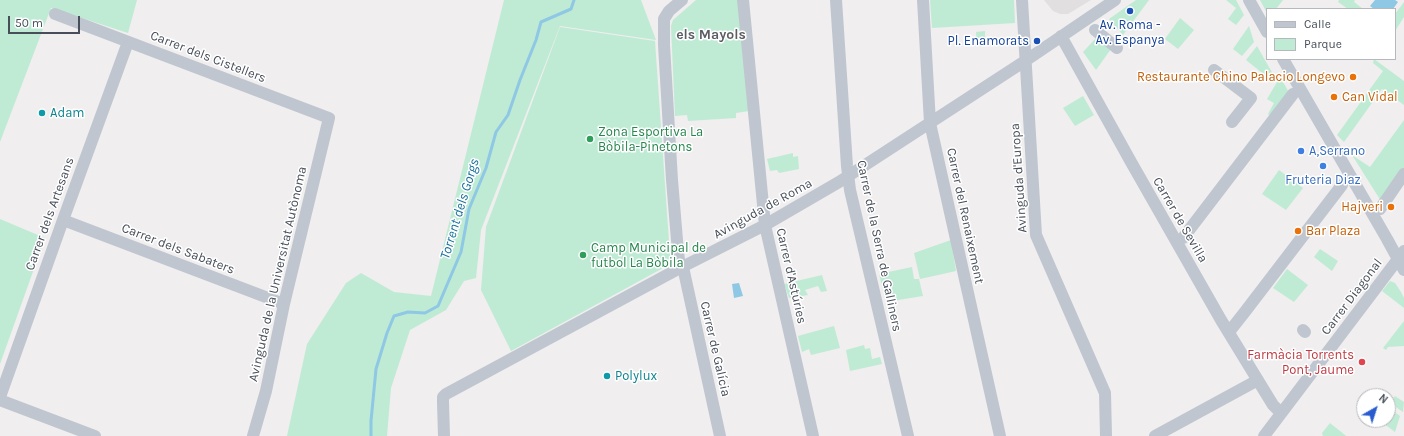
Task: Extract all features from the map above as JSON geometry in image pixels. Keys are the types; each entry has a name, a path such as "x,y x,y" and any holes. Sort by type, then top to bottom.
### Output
{"street":[{"name":"Carrer de Galícia","path":"682,0 669,11 664,20 672,180 678,252 720,436"},
{"name":"Carrer d'Astúries","path":"743,0 765,225 813,436"},
{"name":"Carrer de la Serra de Galliners","path":"836,0 850,190 908,436"},
{"name":"Carrer del Renaixement","path":"923,0 930,123 1000,436"},
{"name":"Avinguda d'Europa","path":"1022,0 1036,235 1105,393 1106,436"},
{"name":"Avinguda de Roma","path":"444,436 443,397 446,394 765,225 848,176 1025,61 1115,0"},
{"path":"1249,0 1266,30"},
{"name":"Carrer dels Cistellers","path":"56,14 329,118"},
{"path":"1095,30 1117,48"},
{"name":"Carrer de Sevilla","path":"1061,36 1131,162 1229,332 1273,405 1281,413"},
{"name":"Carrer dels Artesans","path":"0,397 128,42"},
{"path":"1283,60 1387,239 1401,255 1404,270"},
{"path":"1214,70 1251,98 1232,122"},
{"path":"1183,238 1293,94"},
{"name":"Avinguda de la Universitat Autònoma","path":"253,436 266,391 284,304 329,118"},
{"path":"1380,209 1404,174"},
{"path":"1229,332 1342,185"},
{"name":"Carrer dels Sabaters","path":"63,220 284,304"},
{"name":"Carrer Diagonal","path":"1264,436 1401,255"},
{"path":"1154,436 1258,380"},
{"path":"0,400 95,436"},
{"path":"901,436 904,423"}],"shaded area":[{"path":"1044,0 1091,0 1068,14 1060,14 1053,11"}],"green space":[{"path":"0,0 137,0 128,33 51,8 0,142"},
{"path":"504,0 641,0 656,40 560,26 481,230 476,278 464,281 446,310 410,330 391,388 387,436 287,436 307,344 346,283 361,273 394,292 431,296"},
{"path":"696,0 740,0 749,111 736,113 736,118 688,121 687,115 675,116 671,26 673,20"},
{"path":"930,0 1014,0 1015,23 932,28"},
{"path":"1136,0 1149,0 1123,35 1109,19"},
{"path":"1226,0 1236,0 1244,15 1236,25 1228,19 1236,8"},
{"path":"1260,0 1283,0 1277,8 1266,8 1266,11"},
{"path":"1339,0 1355,0 1354,2 1362,8 1347,8 1338,2"},
{"path":"1404,2 1404,17 1396,29 1396,13"},
{"path":"1180,18 1194,30 1178,49 1165,39"},
{"path":"1249,26 1254,42 1242,56 1233,49"},
{"name":"Zona Esportiva La Bòbila-Pinetons","path":"560,27 655,41 670,256 665,267 511,351 481,290 486,227"},
{"path":"985,31 985,46 977,46 976,32"},
{"path":"1096,38 1111,49 1096,70 1083,52"},
{"path":"1257,46 1274,76 1271,80 1246,60"},
{"path":"1374,60 1375,60 1404,81 1404,105 1382,89 1344,142 1337,135 1383,71 1373,63"},
{"path":"1280,77 1290,94 1272,118 1268,114 1274,103 1267,99"},
{"path":"1083,96 1094,115 1075,126 1063,108"},
{"path":"1404,120 1404,169 1381,201 1352,155 1370,167"},
{"path":"793,153 793,157 798,156 799,169 779,173 777,170 770,171 767,159"},
{"path":"1279,170 1303,188 1286,210 1262,194"},
{"path":"0,219 45,238 0,364"},
{"path":"951,240 956,271 920,279 914,253"},
{"path":"1320,249 1338,261 1332,271 1314,257"},
{"path":"912,267 914,279 919,279 923,296 886,302 879,274"},
{"path":"1287,269 1308,285 1294,302 1273,288"},
{"path":"822,275 827,291 821,292 818,286 805,290 808,295 789,298 784,284"},
{"path":"1390,281 1395,283 1401,292 1404,298 1404,308 1382,291"},
{"path":"1404,321 1404,346 1388,347 1386,350 1383,348"},
{"path":"834,326 840,348 811,355 809,349 802,352 798,336"},
{"path":"864,345 865,349 870,348 872,359 880,357 882,364 850,371 846,350"},
{"path":"1396,397 1404,402 1403,412 1396,407"},
{"path":"1396,413 1400,416 1395,432 1390,428 1396,428"},
{"path":"1330,423 1346,436 1323,436 1322,433"}],"water":[{"path":"1375,0 1395,0 1398,2 1394,8 1373,8 1370,6"},
{"path":"739,283 743,296 734,298 732,284"}],"waterway":[{"name":"Torrent dels Gorgs","path":"371,436 376,369 394,316 408,312 425,313 438,306 461,252 469,209 486,168 496,132 508,115 536,40 541,22 571,9 574,0"}],"place":[{"name":"Av. Roma - Av. Espanya","path":"1130,11"},
{"name":"Pl. Enamorats","path":"1037,41"},
{"name":"Restaurante Chino Palacio Longevo","path":"1353,77"},
{"name":"Can Vidal","path":"1334,97"},
{"name":"Adam","path":"42,113"},
{"name":"Zona Esportiva La Bòbila-Pinetons","path":"590,139"},
{"name":"A,Serrano","path":"1301,151"},
{"name":"Fruteria Diaz","path":"1323,166"},
{"name":"Hajveri","path":"1391,207"},
{"name":"Bar Plaza","path":"1298,231"},
{"name":"Camp Municipal de futbol La Bòbila","path":"583,255"},
{"name":"Farmàcia Torrents Pont, Jaume","path":"1362,362"},
{"name":"Polylux","path":"607,376"}],"district":[{"name":"els Mayols","path":"711,35"}]}
